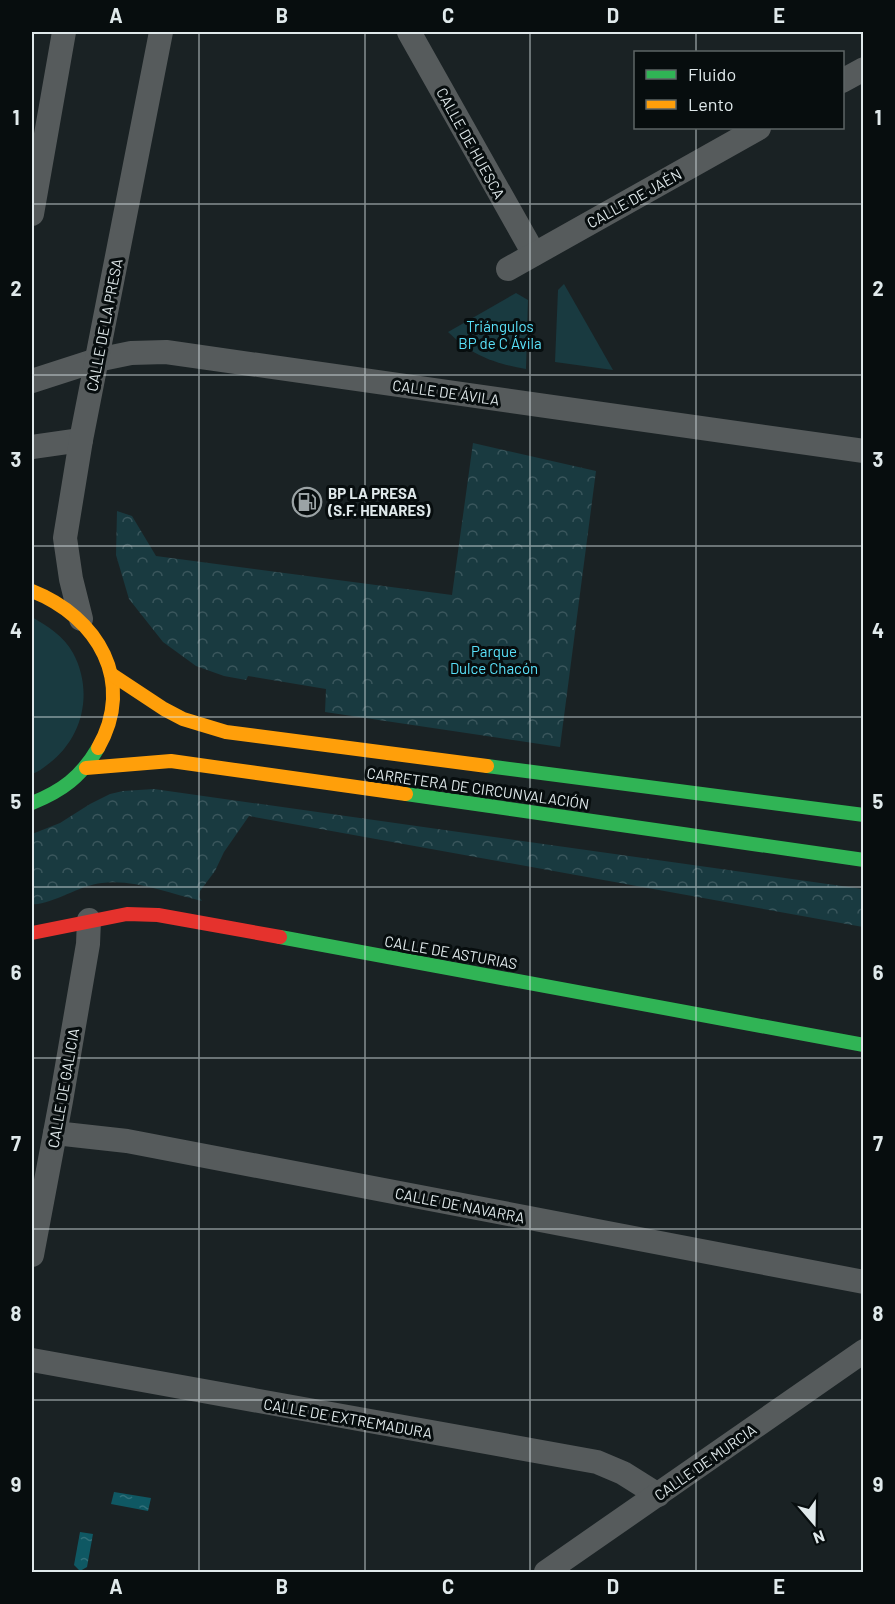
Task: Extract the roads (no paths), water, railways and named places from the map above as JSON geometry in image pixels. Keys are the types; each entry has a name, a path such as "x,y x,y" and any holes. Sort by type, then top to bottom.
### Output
{"main road":[{"path":"32,591 53,598 81,619 100,645 111,674 112,707 104,740 86,768 67,787 44,800 32,803"},
{"name":"CARRETERA DE CIRCUNVALACIÓN","path":"111,674 183,719 226,732 864,815"},
{"name":"CARRETERA DE CIRCUNVALACIÓN","path":"86,768 171,761 214,766 864,860"},
{"name":"CALLE DE ASTURIAS","path":"32,933 127,914 158,915 864,1045"}],"street":[{"path":"32,213 64,32"},
{"name":"CALLE DE LA PRESA","path":"81,619 71,579 65,538 81,440 161,32"},
{"name":"CALLE DE HUESCA","path":"409,32 534,254"},
{"path":"844,80 864,69"},
{"name":"CALLE DE JAÉN","path":"508,269 757,129"},
{"name":"CALLE DE ÁVILA","path":"32,381 97,360 131,353 166,352 291,372 624,416 864,451"},
{"path":"32,447 81,440"},
{"name":"CALLE DE GALICIA","path":"32,1255 88,944 89,921"},
{"name":"CALLE DE NAVARRA","path":"55,1132 127,1141 864,1282"},
{"name":"CALLE DE MURCIA","path":"546,1572 864,1351"},
{"name":"CALLE DE EXTREMADURA","path":"32,1360 597,1462 623,1473 658,1495"}],"water":[{"path":"114,1492 151,1498 148,1511 111,1504"},
{"path":"80,1532 93,1534 87,1567 80,1571 74,1565"}],"place":[{"name":"BP LA PRESA (S.F. HENARES)","path":"307,502"}],"park label":[{"name":"Triángulos BP de C Ávila","path":"500,334"},
{"name":"Parque Dulce Chacón","path":"494,660"}]}
